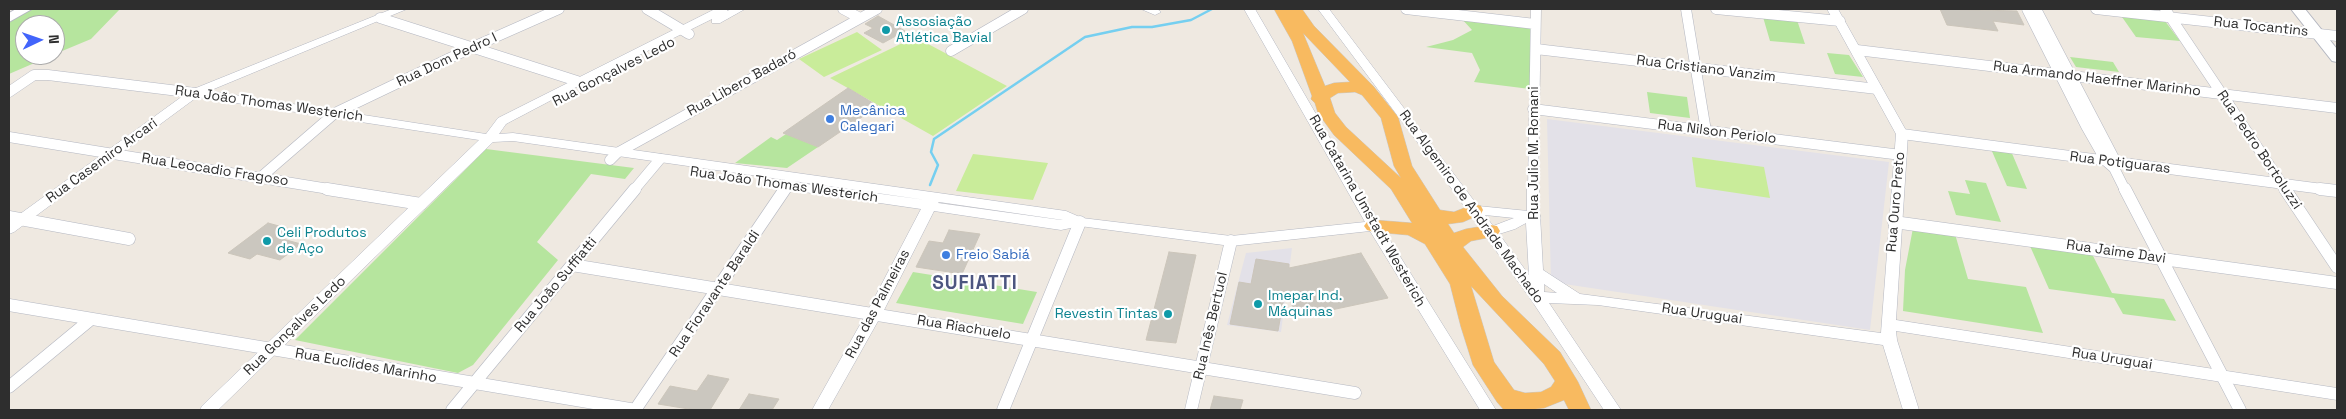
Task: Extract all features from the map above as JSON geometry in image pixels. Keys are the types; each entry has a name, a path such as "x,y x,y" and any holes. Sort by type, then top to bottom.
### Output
{"highway":[{"path":"1281,9 1306,55 1319,99 1327,113 1340,130 1398,185 1460,284 1471,327 1484,365 1510,403 1544,400 1559,393 1567,382"},
{"path":"1295,9 1320,42 1368,91 1388,117 1403,166 1453,247 1495,301 1552,358 1567,382 1580,410"},
{"path":"1319,99 1334,88 1357,87 1368,91"},
{"path":"1374,226 1402,210 1406,199"},
{"path":"1433,216 1456,218 1474,210"},
{"path":"1374,226 1412,230 1431,239"},
{"path":"1453,247 1457,240 1466,235 1490,231"}],"main road":[{"path":"9,18 25,9"},
{"path":"2298,9 2331,37"},
{"path":"2310,9 2331,37 2337,58"}],"street":[{"name":"Rua Casemiro Arcari","path":"9,229 15,219 112,154 195,92 401,9"},
{"name":"Rua Dom Pedro I","path":"261,177 335,113 473,47 559,9"},
{"path":"647,9 685,31"},
{"name":"Rua Gonçalves Ledo","path":"208,410 489,138 581,84 685,31 723,9"},
{"name":"Rua Gonçalves Ledo","path":"685,31 740,9"},
{"path":"843,9 860,18"},
{"name":"Rua Libero Badaró","path":"614,156 877,9"},
{"path":"951,51 1023,9"},
{"name":"Rua Catarina Umstadt Westerich","path":"1250,9 1374,226 1488,410"},
{"name":"Rua Algemiro de Andrade Machado","path":"1323,9 1490,231 1613,410"},
{"path":"1406,9 1460,12 1535,24"},
{"name":"Rua Julio M. Romani","path":"1536,9 1533,109 1533,214 1537,297"},
{"path":"1686,9 1706,131"},
{"path":"1716,9 1840,21"},
{"name":"Rua Ouro Preto","path":"1833,9 1902,134 1894,222 1888,324 1890,340 1911,410"},
{"path":"2027,9 2057,48 2098,127 2112,164 2160,259 2240,410"},
{"path":"2036,9 2046,46 2059,74 2086,126 2112,164"},
{"name":"Rua Tocantins","path":"2096,9 2167,13 2331,37"},
{"name":"Rua Pedro Bortoluzzi","path":"2167,13 2337,267"},
{"path":"380,18 581,84"},
{"path":"2046,46 2057,48"},
{"name":"Rua Cristiano Vanzim","path":"1536,49 1877,89"},
{"name":"Rua Armando Haeffner Marinho","path":"1857,50 2337,108"},
{"name":"Rua João Thomas Westerich","path":"9,92 34,76 48,75 195,92 489,138 506,145 552,147 714,170 998,211 1061,225 1080,222 1231,241 1374,226"},
{"path":"2075,104 2087,106"},
{"name":"Rua Nilson Periolo","path":"1533,109 1901,155"},
{"path":"2086,126 2098,127"},
{"name":"Rua Potiguaras","path":"1902,134 2112,164 2337,191"},
{"name":"Rua Leocadio Fragoso","path":"9,137 421,204"},
{"name":"Rua João Suffiatti","path":"452,410 657,162"},
{"name":"Rua Fioravante Baraldi","path":"635,410 790,181"},
{"name":"Rua das Palmeiras","path":"820,410 874,314 932,202"},
{"path":"1474,210 1533,214"},
{"path":"1490,231 1510,226 1533,214"},
{"path":"15,219 129,238"},
{"path":"1003,410 1080,222"},
{"name":"Rua Jaime Davi","path":"1894,222 2337,283"},
{"name":"Rua Inês Bertuol","path":"1191,410 1231,241"},
{"name":"Rua Riachuelo","path":"572,265 1355,393"},
{"name":"Rua Uruguai","path":"1536,272 1574,297"},
{"name":"Rua Uruguai","path":"1537,297 1574,297 1890,340"},
{"name":"Rua Euclides Marinho","path":"9,305 635,410"},
{"path":"9,387 90,320"},
{"name":"Rua Uruguai","path":"1888,324 2337,394"}],"shaded area":[{"path":"1547,119 1889,162 1870,330 1551,282"},
{"name":"Imepar Ind. Máquinas","path":"1292,248 1281,332 1227,325 1246,253"}],"green space":[{"path":"28,9 120,9 91,39 65,50 65,15 17,15"},
{"path":"15,16 15,65 30,65 9,74 9,19"},
{"path":"1763,17 1797,20 1805,44 1770,41"},
{"path":"2122,17 2165,21 2180,41 2136,37"},
{"path":"1461,18 1531,25 1530,89 1474,82 1480,70 1472,53 1426,47 1453,40 1472,30"},
{"path":"857,32 882,50 824,77 799,59"},
{"path":"915,37 1007,86 933,136 830,78"},
{"path":"1827,53 1849,55 1863,77 1835,74"},
{"path":"2070,57 2113,62 2119,72 2076,67"},
{"path":"1647,92 1687,97 1690,118 1650,113"},
{"path":"786,134 818,147 787,168 735,163 771,137 777,140"},
{"path":"486,149 634,168 625,179 591,174 537,242 558,260 473,365 458,373 295,340"},
{"path":"1991,149 2011,151 2027,189 2007,186"},
{"path":"973,154 1048,163 1033,200 956,191"},
{"path":"1692,157 1764,167 1770,198 1696,187"},
{"path":"1965,180 1986,183 2001,222 1956,215 1948,191 1970,194"},
{"path":"1913,228 1955,234 1968,279 2026,287 2043,333 1903,311 1905,270"},
{"path":"2030,246 2092,254 2112,293 2164,299 2176,321 2123,314 2114,298 2049,289"},
{"path":"913,272 1037,292 1023,324 896,303"}],"building":[{"path":"1940,9 2017,11 2024,25 1993,21 1998,31 1947,25"},
{"name":"Assosiação Atlética Bavial","path":"878,16 905,31 883,43 864,33 873,28 865,24"},
{"name":"Mecânica Calegari","path":"848,88 878,106 818,147 783,133"},
{"name":"Celi Produtos de Aço","path":"268,223 290,229 279,238 301,244 280,260 257,254 250,259 228,253"},
{"name":"Freio Sabiá","path":"949,230 980,234 962,274 916,267 929,241 943,243"},
{"name":"Revestin Tintas","path":"1169,252 1196,255 1176,343 1146,340"},
{"path":"1361,253 1388,298 1298,317 1285,291 1278,331 1230,324 1239,282 1251,284 1256,259 1289,264 1289,268"},
{"path":"708,375 729,379 710,410 695,410 658,404 670,386 697,391"},
{"path":"749,394 779,399 772,410 739,410"},
{"path":"1214,396 1243,400 1240,410 1210,410"}],"waterway":[{"path":"930,185 938,165 931,152 934,139 1085,37 1132,27 1152,27 1191,20 1212,9"}],"place":[{"name":"Assosiação Atlética Bavial","path":"886,30"},
{"name":"Mecânica Calegari","path":"830,119"},
{"name":"Celi Produtos de Aço","path":"267,241"},
{"name":"Freio Sabiá","path":"946,255"},
{"name":"Imepar Ind. Máquinas","path":"1258,304"},
{"name":"Revestin Tintas","path":"1168,314"}],"district":[{"name":"SUFIATTI","path":"975,284"}]}
